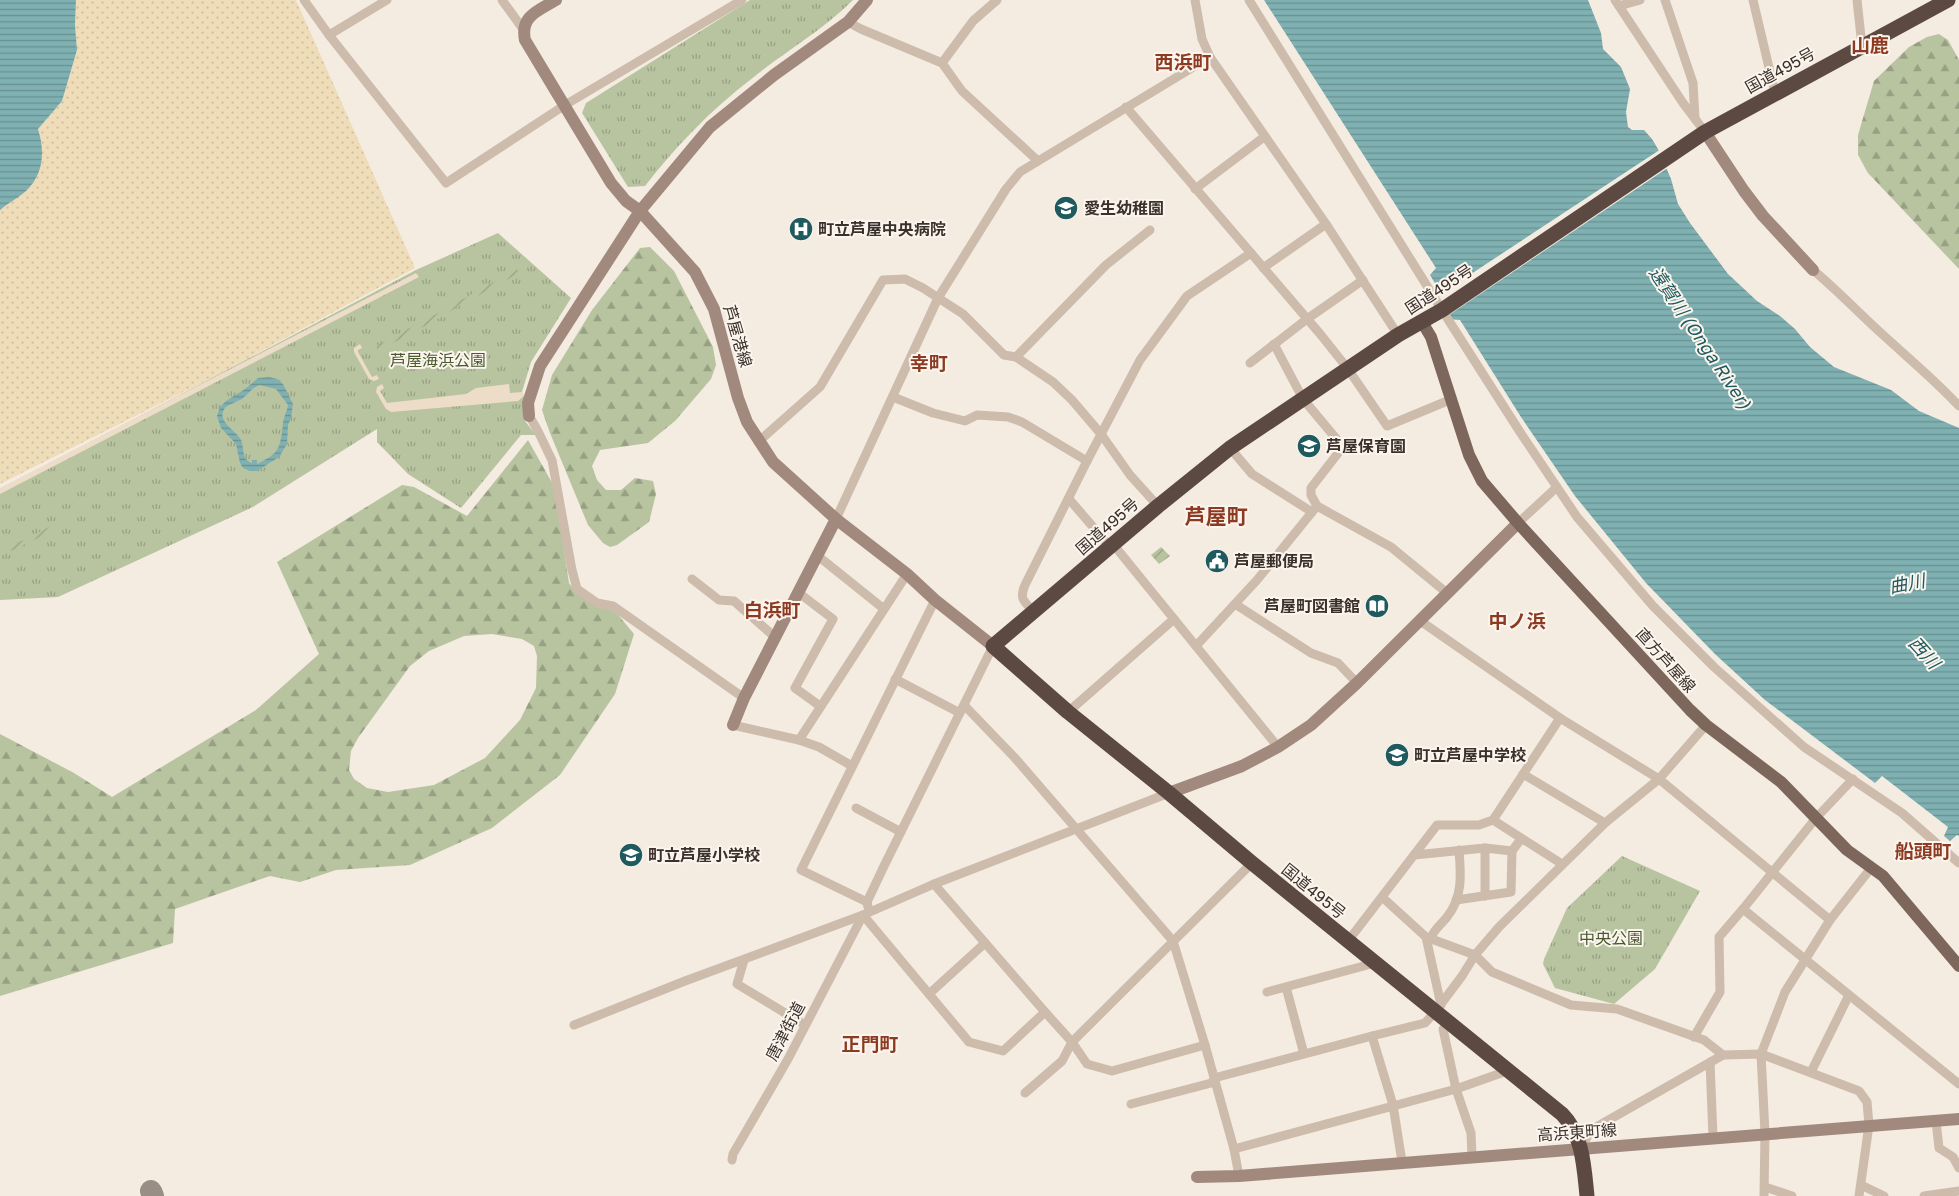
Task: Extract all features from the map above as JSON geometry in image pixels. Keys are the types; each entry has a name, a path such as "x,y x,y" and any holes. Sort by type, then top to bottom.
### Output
{"highway":[{"name":"国道495号","path":"1587,1196 1584,1166 1576,1133 1571,1123 1449,1023 1438,1008 1375,963 1252,863 1068,712 993,646 1158,506 1230,448 1398,335 1442,310 1705,132 1948,0"}],"main road":[{"path":"523,29 528,18 556,0"},
{"path":"529,416 528,403 540,366 640,211 710,127 774,75 848,22 867,0"},
{"name":"芦屋港線","path":"523,29 525,40 612,183 626,201 640,211 695,272 714,308 738,398 747,422 758,442 773,462 836,519 907,574 935,600 993,646"},
{"path":"1705,132 1763,216 1813,270"},
{"name":"直方芦屋線","path":"1422,322 1431,337 1469,454 1482,481 1518,523 1706,725 1781,782 1847,850 1883,876 1959,966"},
{"path":"733,725 744,698 836,519"},
{"path":"1169,793 1242,766 1278,747 1311,724 1357,683 1518,523"},
{"name":"高浜東町線","path":"1197,1177 1239,1176 1472,1156 1959,1119"}],"street":[{"path":"304,0 329,35 446,183 565,106 742,0"},
{"path":"329,35 386,0"},
{"path":"502,0 523,29"},
{"path":"942,63 973,21 997,0"},
{"path":"1195,0 1202,39 1210,57 1326,224 1398,335"},
{"path":"1249,0 1442,310 1577,517 1612,560 1700,655 1804,747 1902,813 1959,863"},
{"path":"1640,0 1617,3 1705,132"},
{"path":"1665,0 1693,83 1695,119"},
{"path":"1753,0 1775,93"},
{"path":"1857,0 1862,46"},
{"path":"848,22 942,63 962,90 1038,161"},
{"path":"836,519 938,298 1006,189 1020,172 1210,57"},
{"path":"1126,107 1348,369 1387,426 1452,399"},
{"path":"1195,188 1264,137"},
{"path":"1263,268 1326,224"},
{"path":"1016,357 1106,265 1150,230"},
{"path":"1033,611 1023,599 1022,593 1087,461 1140,360 1187,296 1251,253"},
{"path":"1813,270 1941,386 1959,406"},
{"path":"758,442 820,387 883,280 905,279 963,314 1004,354 1016,357 1053,382 1072,400 1101,434 1130,474 1158,506"},
{"path":"1250,363 1307,319 1363,280"},
{"path":"1274,344 1303,399 1340,442 1342,448 1311,488 1315,509"},
{"path":"892,397 933,413 965,421 978,415 1008,417 1022,422 1087,461"},
{"path":"529,416 539,429 544,446 552,460 577,589 597,603 614,606 744,698"},
{"path":"1230,448 1252,474 1315,509 1391,547 1447,593"},
{"path":"1518,523 1557,487"},
{"path":"1069,499 1106,542 1113,544 1278,747"},
{"path":"1196,646 1257,580 1315,509"},
{"path":"818,556 884,608"},
{"path":"799,740 907,574"},
{"path":"692,579 719,600 734,601 776,638"},
{"path":"799,593 833,619 795,688 820,706"},
{"path":"867,902 801,870 935,600"},
{"path":"1235,604 1311,653 1338,663 1357,683"},
{"path":"1068,712 1174,619"},
{"path":"1419,620 1560,718 1659,779 1830,920"},
{"path":"993,646 900,832 867,902 866,913 969,1042 1003,1051 1045,1012"},
{"path":"895,679 962,709 1015,758 1173,940 1215,1080 1234,1148 1239,1176"},
{"path":"1348,941 1437,825 1479,825 1493,820 1560,718"},
{"path":"733,725 799,740 819,747 852,766"},
{"path":"1131,1104 1304,1054 1425,1023 1438,1008 1474,955 1499,927 1604,823 1659,779 1706,725"},
{"path":"1523,774 1604,823"},
{"path":"1694,1037 1720,992 1719,937 1816,818 1853,779"},
{"path":"574,1025 866,913 934,884 1169,793"},
{"path":"856,808 900,832"},
{"path":"1493,820 1562,864"},
{"path":"1456,900 1511,892 1512,851 1521,839"},
{"path":"1414,855 1485,848 1512,851"},
{"path":"1485,848 1485,896"},
{"path":"1438,1008 1428,938 1447,917 1456,900 1462,880 1459,850"},
{"path":"1025,1093 1062,1061 1072,1042 1252,863"},
{"path":"1792,1196 1764,1191 1765,1133 1761,1054 1785,992 1830,920 1871,868"},
{"path":"934,884 1072,1042 1088,1064 1112,1071 1205,1045"},
{"path":"1382,897 1428,938 1474,955 1492,972 1571,1005 1617,1009 1704,1040 1723,1055"},
{"path":"1743,909 1959,1084"},
{"name":"唐津街道","path":"732,1160 733,1154 788,1059 866,913"},
{"path":"929,994 985,943"},
{"path":"744,960 737,984 805,1025"},
{"path":"1267,992 1375,963"},
{"path":"1286,987 1304,1054"},
{"path":"1811,1072 1849,995"},
{"path":"1449,1023 1443,1029 1456,1088 1471,1133 1472,1156"},
{"path":"1372,1036 1393,1105 1402,1162"},
{"path":"1580,1149 1591,1130 1723,1055 1761,1054 1859,1091 1867,1102 1869,1125 1859,1196"},
{"path":"1710,1062 1713,1137"},
{"path":"1234,1148 1456,1088 1507,1070"},
{"path":"1936,1121 1938,1148 1953,1157 1959,1168"},
{"path":"1861,1185 1884,1196"},
{"path":"1924,1196 1959,1191 1958,1196"}],"green space":[{"path":"750,0 853,0 829,22 763,70 721,104 681,143 645,186 628,187 582,113 586,103"},
{"path":"1939,34 1948,40 1959,60 1959,269 1868,173 1858,155 1858,135 1874,81 1909,47 1927,37"},
{"name":"芦屋海浜公園","path":"498,233 571,298 531,362 522,392 524,396 525,421 536,435 521,435 461,508 408,474 377,442 377,429 253,507 58,597 0,600 0,490 416,270"},
{"path":"650,247 674,271 713,347 716,365 711,379 675,421 648,443 600,450 592,466 597,480 606,490 621,490 635,478 653,481 656,494 649,522 617,545 610,547 603,543 588,525 542,410 552,375 592,310 640,248"},
{"path":"517,269 519,273 447,313 445,309"},
{"path":"440,312 443,316 378,351 376,346"},
{"path":"528,440 555,488 569,583 578,595 615,611 634,634 615,694 560,775 492,828 410,865 336,870 300,882 270,876 175,909 173,943 0,996 0,734 74,773 112,797 256,710 319,654 277,562 402,485 414,487 467,516","holes":["492,634 522,639 534,646 537,656 536,688 520,720 485,758 434,785 388,792 367,788 354,779 349,770 351,751 358,738 410,666 429,651 464,636"]},
{"path":"51,526 53,531 0,556 0,552"},
{"path":"1161,547 1170,556 1159,564 1151,555"},
{"name":"中央公園","path":"1622,856 1700,891 1655,969 1614,1004 1555,988 1543,964 1567,908"}],"sand":[{"path":"76,0 296,0 415,268 217,375 0,484 0,210 28,183 40,166 42,144 38,129 62,101 77,50"}],"shaded area":[{"path":"416,273 419,277 0,494 0,488"},
{"path":"360,344 362,348 358,352 372,377 377,375 379,379 374,381 369,379 354,352 354,348"},
{"path":"382,384 384,388 380,391 387,403 466,394 476,388 509,384 510,393 522,392 524,396 518,401 391,412 386,409 376,392 377,387"}],"water":[{"path":"0,0 76,0 77,50 62,101 38,129 42,146 40,170 26,191 0,210"},
{"path":"1264,0 1588,0 1601,33 1603,49 1621,67 1630,89 1626,112 1628,127 1632,130 1644,130 1652,139 1671,179 1678,204 1728,274 1757,301 1780,316 1795,329 1810,347 1834,367 1891,390 1919,411 1959,428 1959,836 1957,835 1950,841 1944,836 1948,827 1882,776 1875,783 1765,700 1715,654 1646,583 1575,496 1521,417 1460,320 1446,319 1445,300 1430,275 1436,268"},
{"path":"269,377 277,379 283,384 293,404 288,425 287,444 279,457 257,471 250,471 243,468 240,463 236,444 221,428 217,416 220,407 226,401 258,378","holes":["257,386 276,389 288,405 280,444 275,453 257,464 257,460 252,460 252,463 246,459 241,440 228,426 223,413 225,408 242,399"]}],"pier":[{"path":"1661,149 1669,167 1446,317 1436,304 1442,299 1439,295"}],"taxiway":[{"path":"151,1191 153,1196"}],"place":[{"name":"愛生幼稚園","path":"1066,208"},
{"name":"町立芦屋中央病院","path":"801,229"},
{"name":"芦屋保育園","path":"1309,446"},
{"name":"芦屋郵便局","path":"1217,561"},
{"name":"芦屋町図書館","path":"1377,606"},
{"name":"町立芦屋中学校","path":"1397,755"},
{"name":"町立芦屋小学校","path":"631,855"}],"district":[{"name":"山鹿","path":"1870,45"},
{"name":"西浜町","path":"1183,62"},
{"name":"幸町","path":"929,363"},
{"name":"芦屋町","path":"1216,517"},
{"name":"白浜町","path":"772,610"},
{"name":"中ノ浜","path":"1517,621"},
{"name":"船頭町","path":"1923,851"},
{"name":"正門町","path":"870,1044"}],"water label":[{"name":"遠賀川 (Onga River)","path":"1700,338"},
{"name":"曲川","path":"1907,584"},
{"name":"西川","path":"1924,653"}]}
